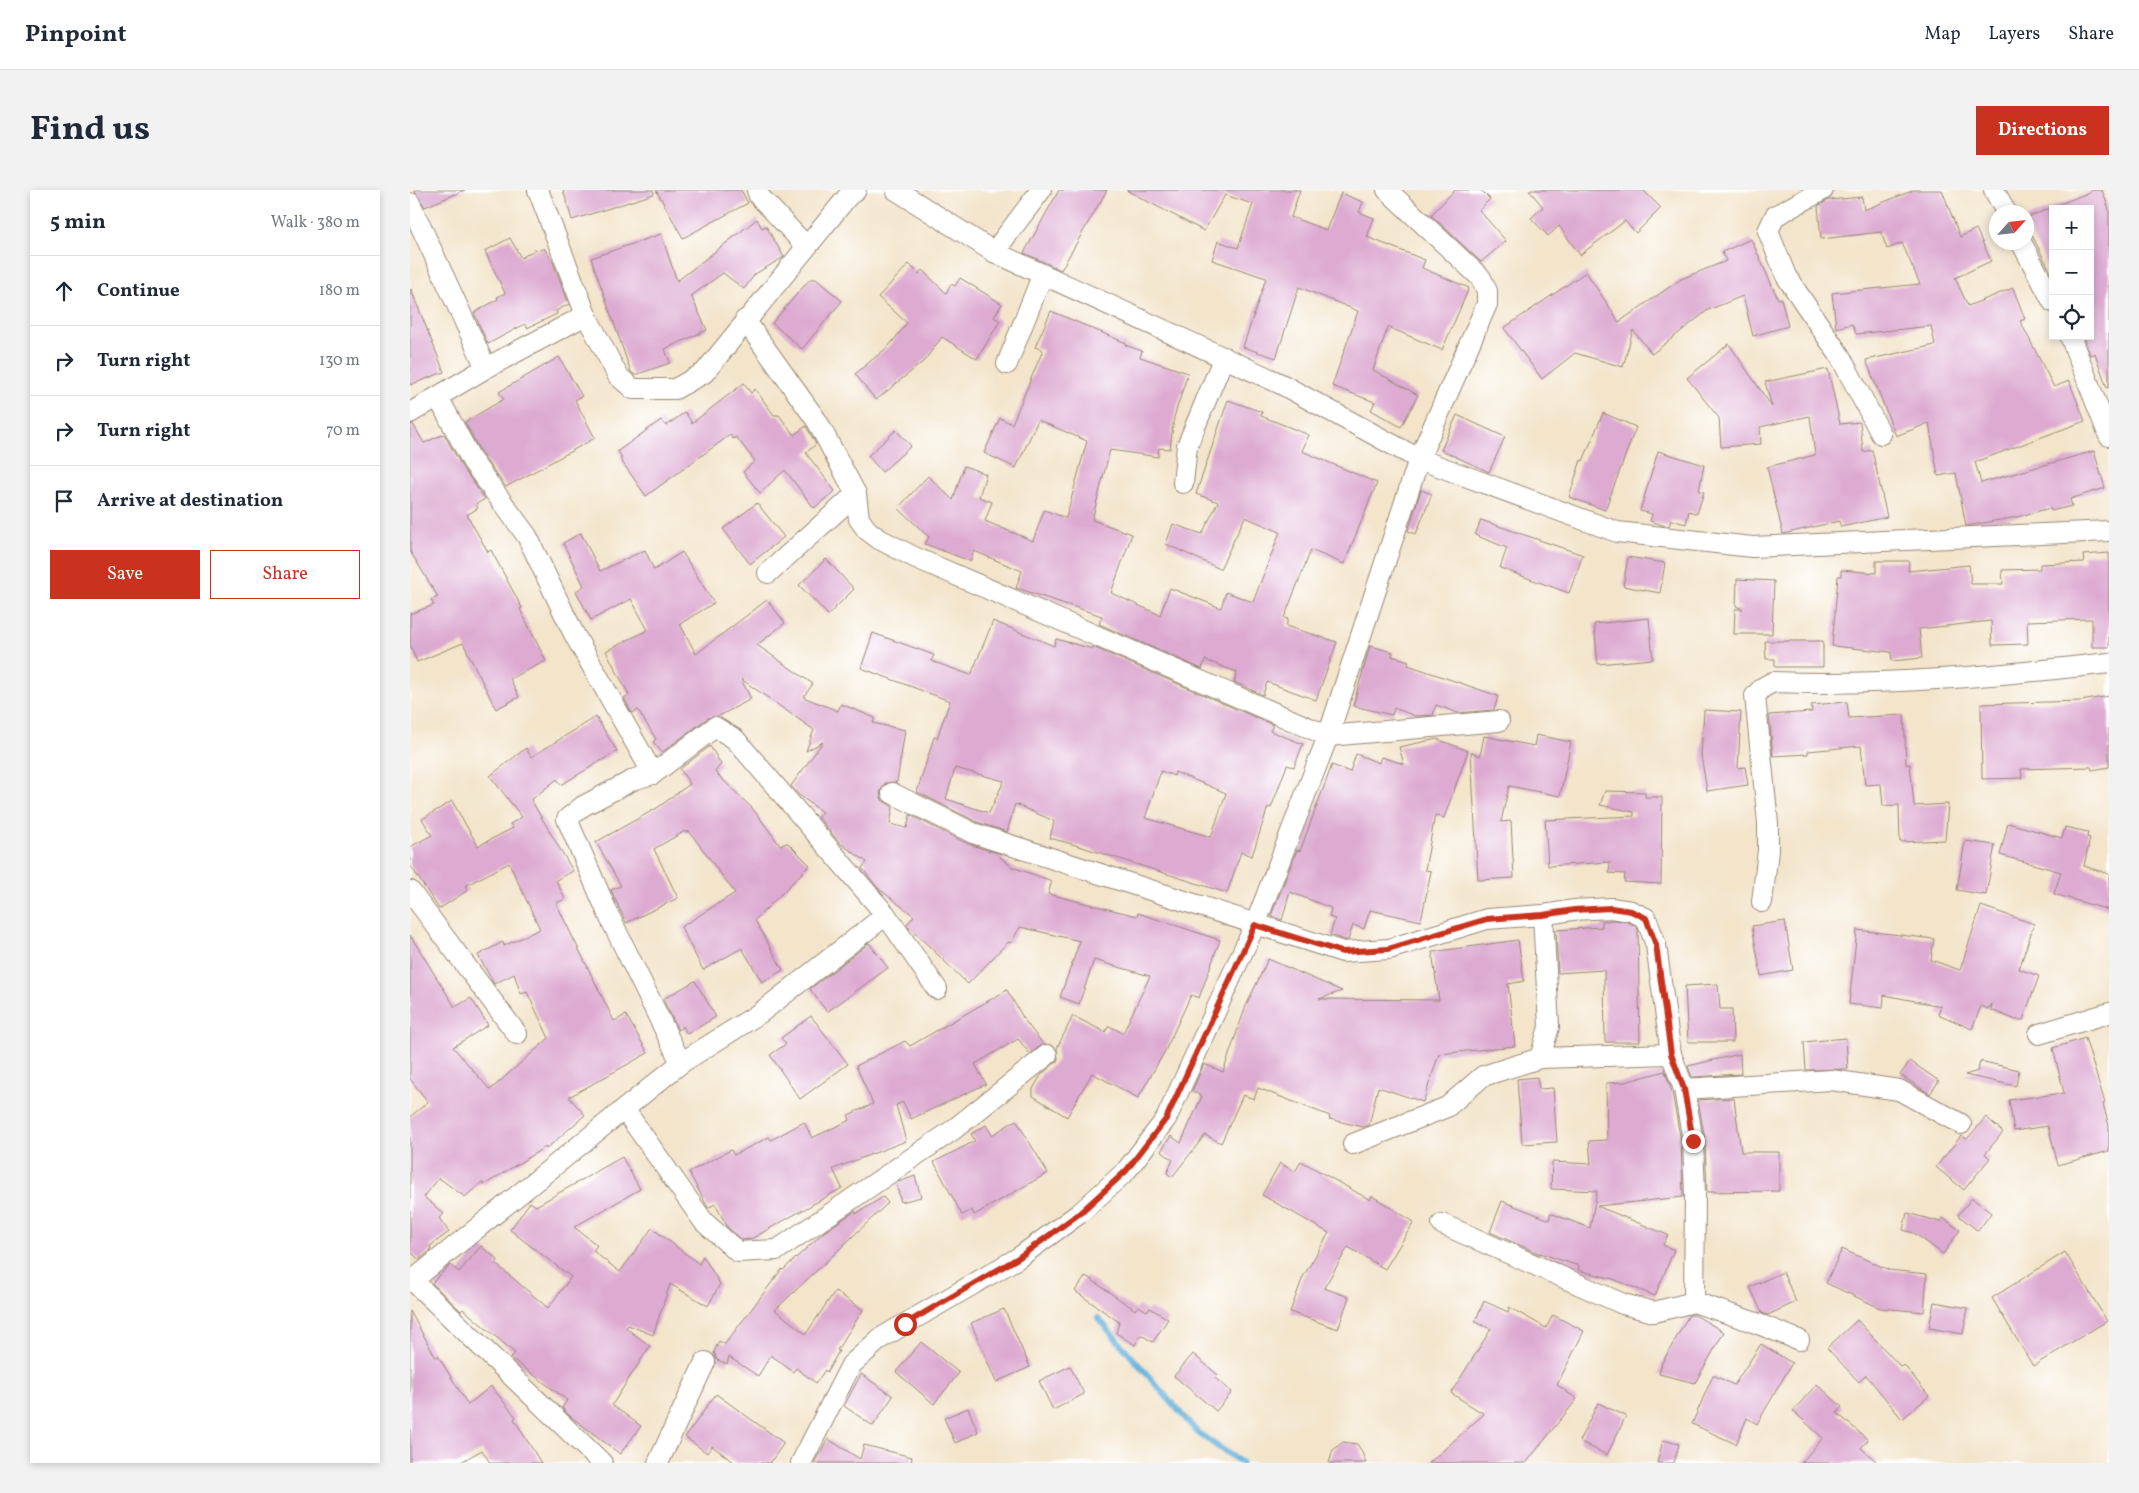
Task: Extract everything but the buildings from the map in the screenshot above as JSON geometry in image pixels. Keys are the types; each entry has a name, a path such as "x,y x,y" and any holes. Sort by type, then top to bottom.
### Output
{"street":[{"path":"538,190 586,315 618,376 632,389 675,389 704,373 806,246 849,195 856,190"},
{"path":"757,190 759,196 806,246"},
{"path":"896,190 994,252 1042,276 1281,384 1419,459 1617,532 1752,547 2109,531"},
{"path":"994,252 1041,190"},
{"path":"801,1463 851,1365 881,1338 1018,1258 1080,1213 1126,1171 1166,1119 1255,925 1328,736 1419,459 1487,304 1486,291 1481,278 1387,190"},
{"path":"1824,190 1775,216 1768,231 1786,276 1840,356 1882,434"},
{"path":"1994,190 2002,205"},
{"path":"410,203 486,368"},
{"path":"2025,250 2049,295"},
{"path":"1007,364 1042,276"},
{"path":"410,414 486,368 586,315"},
{"path":"745,320 816,420 856,494 859,519 867,530 879,539 914,557 1328,736 1499,721"},
{"path":"2072,340 2109,436"},
{"path":"1183,483 1187,446 1224,357"},
{"path":"438,397 472,461 527,536 574,634 653,774"},
{"path":"768,572 856,494"},
{"path":"1762,902 1768,850 1768,823 1755,696 1762,688 1773,682 1882,682 2004,676 2109,664"},
{"path":"681,1063 610,918 567,819 583,806 635,779 653,774 715,727 735,739 886,915 937,989"},
{"path":"892,793 972,833 1342,952 1388,949 1487,919 1611,908 1631,911 1646,918 1656,945 1671,1054 1684,1089 1693,1141 1696,1196 1694,1302"},
{"path":"410,891 517,1034"},
{"path":"602,1463 411,1280 681,1063 760,1013 886,915"},
{"path":"1540,1058 1549,1027 1543,915"},
{"path":"2039,1034 2109,1013"},
{"path":"1353,1144 1447,1107 1483,1076 1540,1058 1671,1054"},
{"path":"624,1109 704,1222 738,1252 777,1250 953,1130 1047,1055"},
{"path":"1684,1089 1831,1080 1899,1090 1961,1124"},
{"path":"1442,1224 1623,1304 1654,1312 1694,1302 1799,1340"},
{"path":"658,1463 705,1362"}],"waterway":[{"path":"1098,1318 1198,1433 1242,1463"}],"route":[{"path":"905,1324 1018,1258 1080,1213 1126,1171 1166,1119 1255,925 1342,952 1388,949 1487,919 1611,908 1631,911 1646,918 1656,945 1671,1054 1684,1089 1693,1141"}]}
